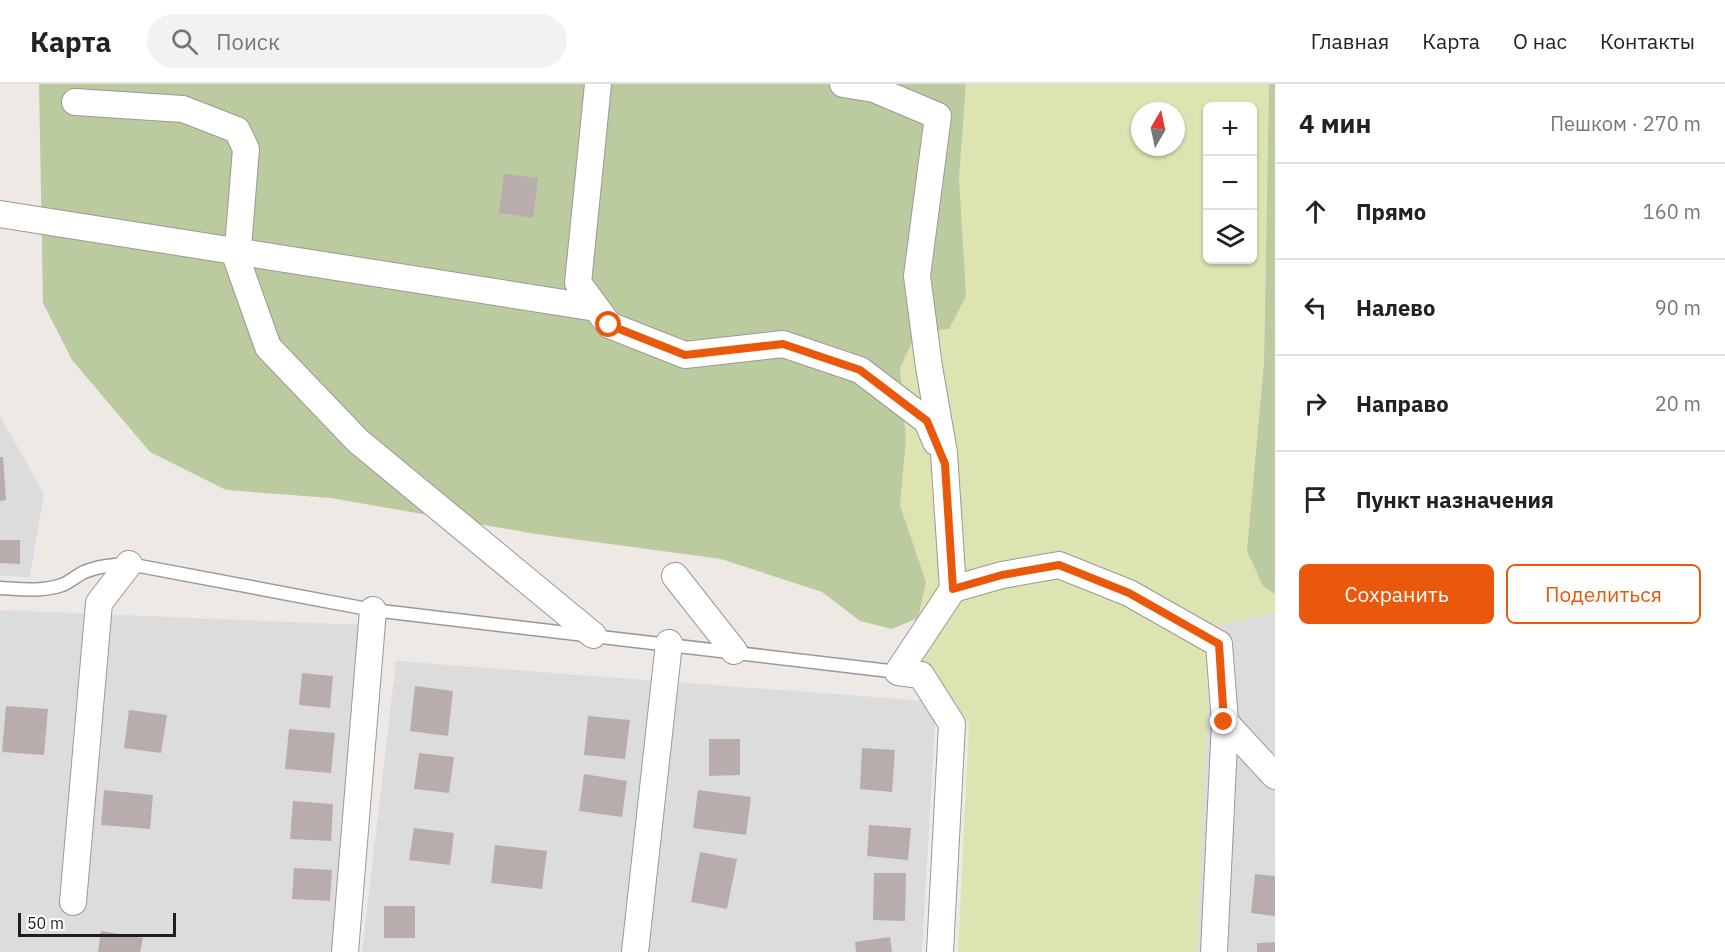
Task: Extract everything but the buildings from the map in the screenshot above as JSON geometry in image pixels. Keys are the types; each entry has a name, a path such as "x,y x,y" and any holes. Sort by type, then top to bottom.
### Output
{"street":[{"path":"598,84 578,283 609,325 685,355 783,344 860,370 927,421 945,464"},
{"path":"843,84 874,89 938,116 917,276 945,464 953,589 898,672 921,675 952,724 940,952"},
{"path":"75,102 183,109 237,130 246,149 237,260 268,347 358,441 593,635"},
{"path":"0,214 596,308"},
{"path":"73,902 99,603 129,564"},
{"path":"953,589 1002,575 1059,565 1129,593 1219,644 1224,722 1214,952"},
{"path":"675,576 734,651"},
{"path":"345,952 373,610"},
{"path":"634,952 669,643"},
{"path":"1224,722 1275,776"}],"lane":[{"path":"0,588 30,590 63,585 83,573 101,567 129,564 373,610 669,643 898,672"}],"shaded area":[{"path":"1275,300 1275,952 1190,952 1203,582"},
{"path":"0,416 44,494 30,577 0,576"},
{"path":"0,610 362,625 333,952 0,952"},
{"path":"396,661 927,701 935,723 922,952 362,952"}],"green space":[{"path":"39,84 966,84 959,179 966,296 949,329 917,332 900,368 906,440 900,505 926,582 918,618 892,629 860,621 822,592 721,559 536,534 331,498 226,490 150,452 72,360 43,303"},
{"path":"966,84 1269,84 1264,363 1247,551 1263,586 1275,594 1275,612 1211,627 1197,952 958,952 969,723 921,675 918,618 926,582 900,505 906,440 900,368 917,332 959,179"},
{"path":"1269,84 1275,84 1275,594 1263,586 1247,551 1264,363"}],"route":[{"path":"609,325 685,355 783,344 860,370 927,421 945,464 953,589 1002,575 1059,565 1129,593 1219,644 1224,722"}]}
